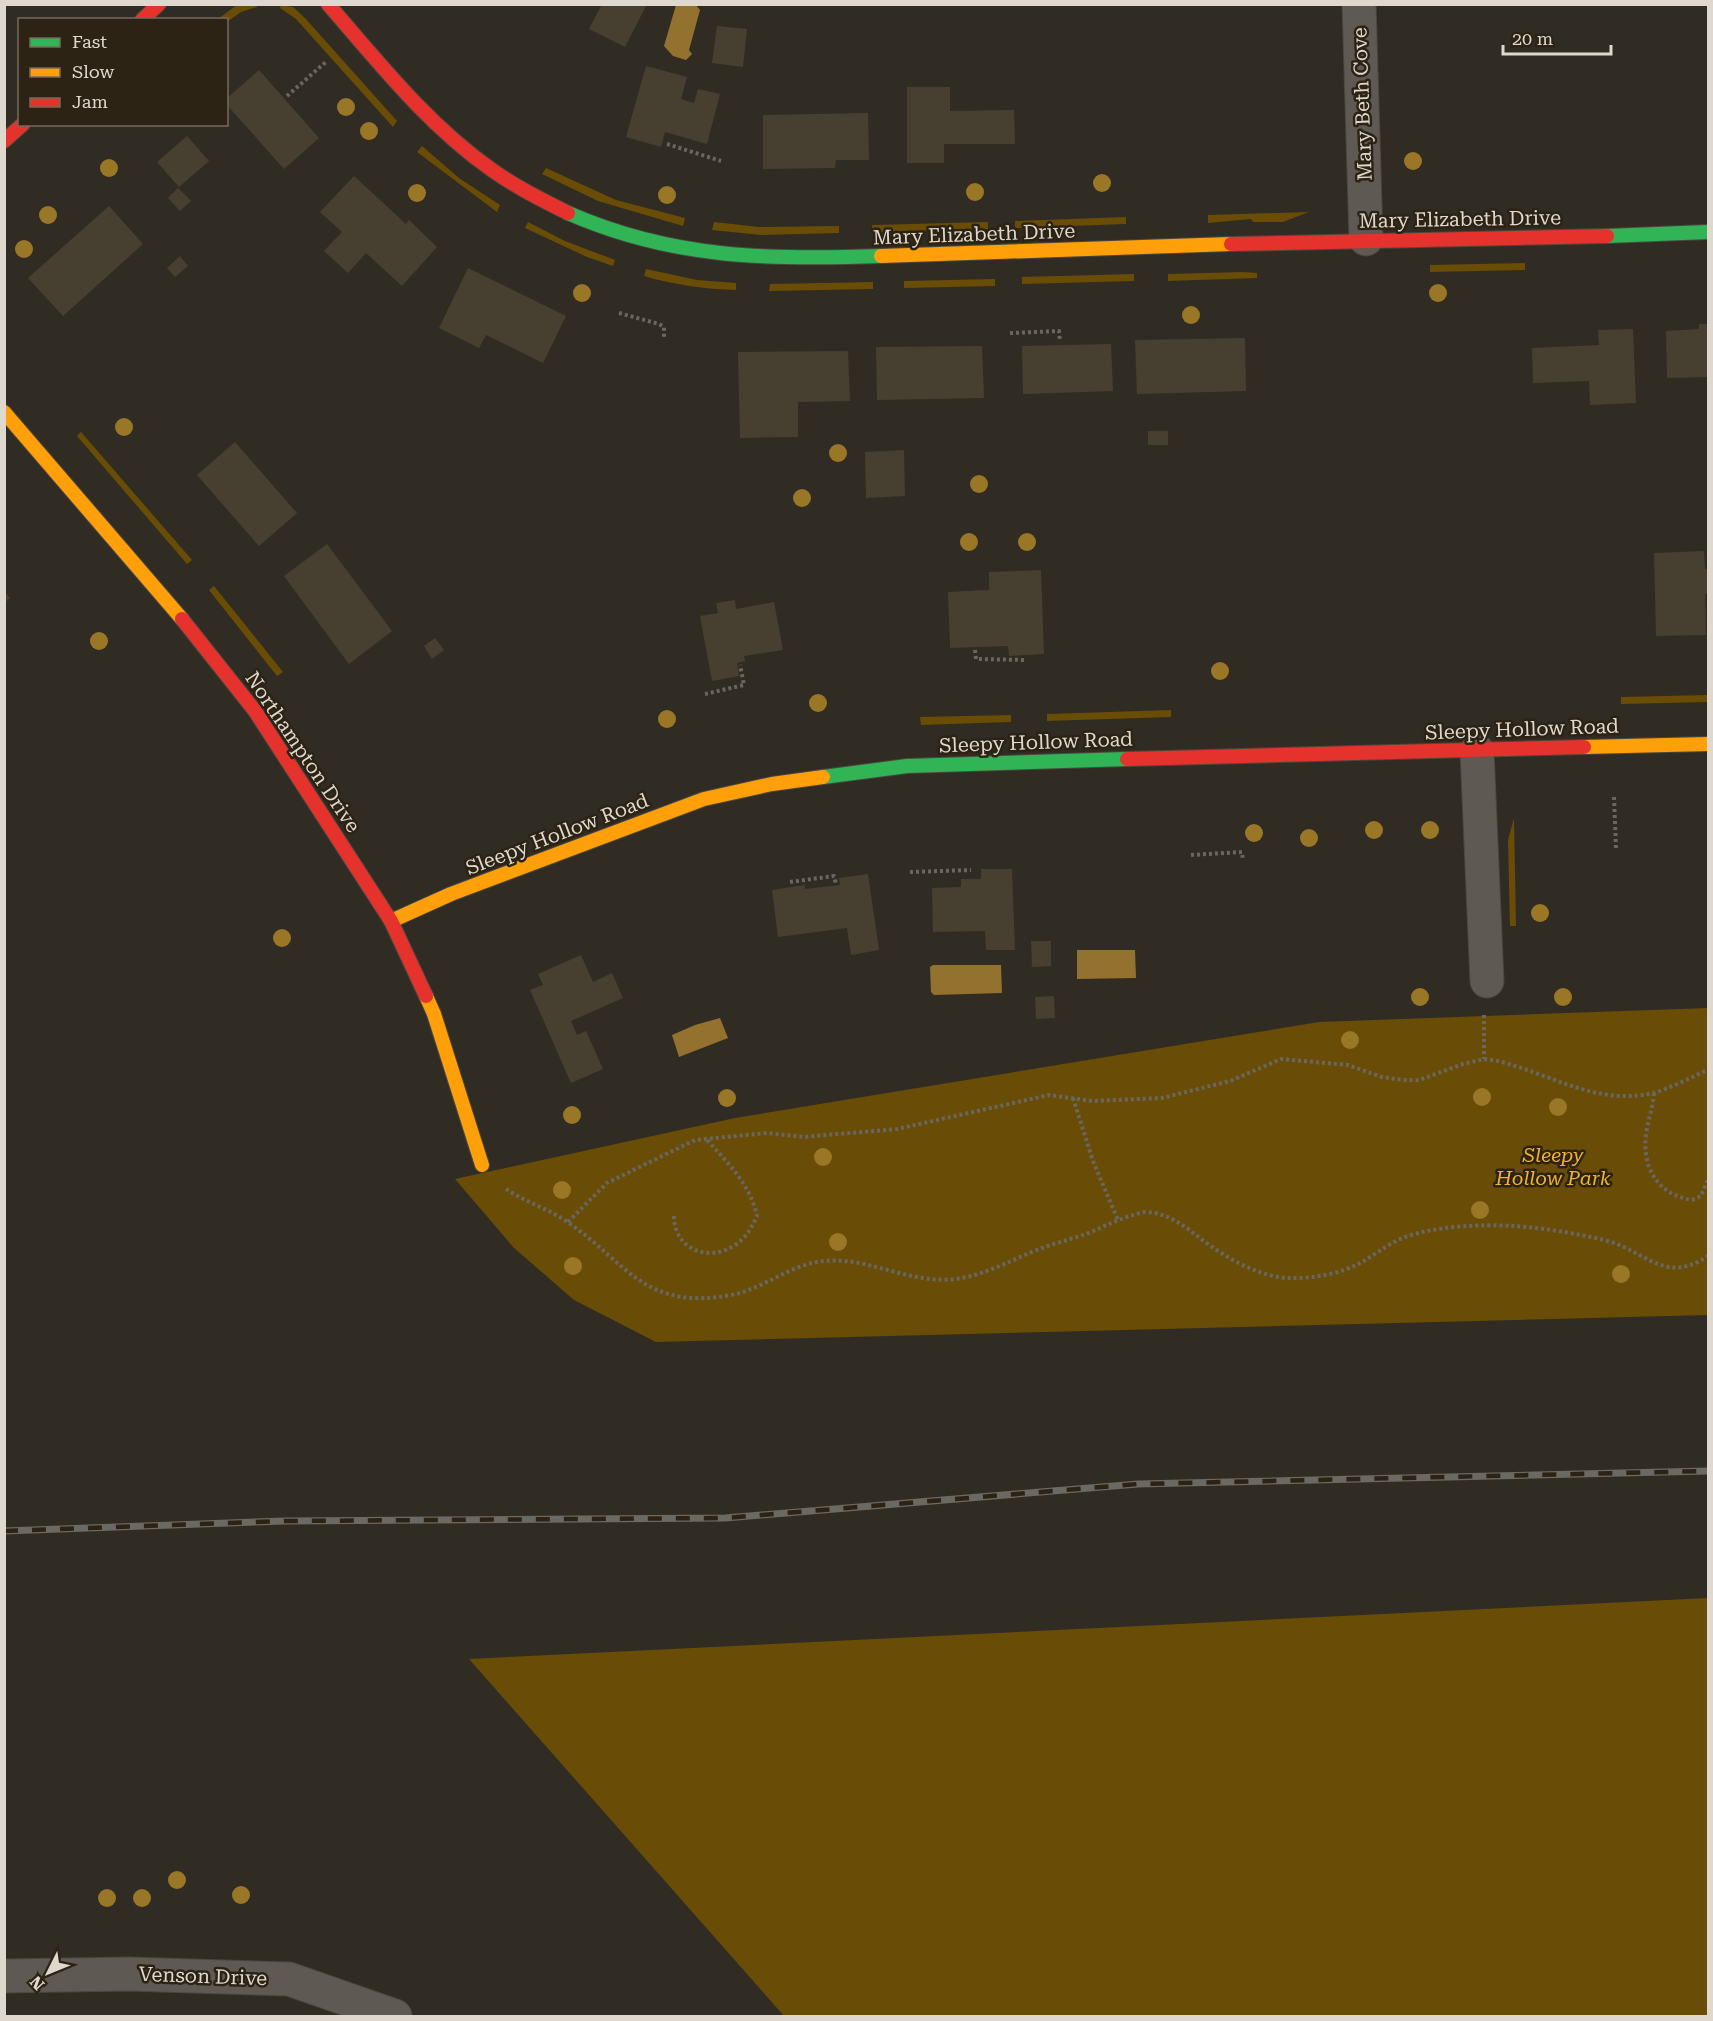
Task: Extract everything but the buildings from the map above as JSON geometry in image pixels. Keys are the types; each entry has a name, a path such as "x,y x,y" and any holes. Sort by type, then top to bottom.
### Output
{"street":[{"path":"144,18 159,4"},
{"name":"Mary Elizabeth Drive","path":"328,4 430,117 487,166 525,190 567,211 636,238 674,248 725,256 786,259 1366,239 1536,238 1708,232"},
{"name":"Mary Beth Cove","path":"1359,4 1366,239"},
{"path":"4,141 21,126"},
{"name":"Northampton Drive","path":"4,412 212,654 255,711 391,921 434,1014 482,1165"},
{"name":"Sleepy Hollow Road","path":"391,921 451,894 704,799 772,784 907,766 1708,744"},
{"path":"1477,751 1487,981"},
{"name":"Venson Drive","path":"4,1976 129,1974 288,1979 395,2016"}],"path":[{"path":"287,96 327,61"},
{"path":"667,144 721,161"},
{"path":"619,313 659,324 664,327 664,338"},
{"path":"1010,333 1059,332 1060,342"},
{"path":"975,650 976,658 1026,660"},
{"path":"705,694 744,685 740,665"},
{"path":"1614,796 1616,848"},
{"path":"1191,855 1242,852 1244,860"},
{"path":"910,872 971,870"},
{"path":"790,882 834,876 836,884"},
{"path":"1484,1059 1484,993 1487,981"},
{"path":"568,1222 607,1183 695,1140 767,1133 804,1137 897,1129 1049,1095 1092,1101 1162,1098 1230,1081 1281,1059 1348,1065 1382,1077 1402,1080 1419,1080 1484,1059 1515,1065 1583,1092 1618,1096 1654,1093 1708,1070"},
{"path":"1654,1093 1646,1134 1646,1155 1656,1181 1667,1192 1692,1200 1701,1196 1708,1179"},
{"path":"1073,1098 1093,1161 1118,1220"},
{"path":"674,1216 674,1226 679,1239 689,1249 702,1254 722,1251 735,1245 747,1234 757,1216 753,1196 705,1138"},
{"path":"482,1165 498,1183 568,1222 626,1272 653,1291 688,1298 711,1298 761,1286 797,1267 826,1261 852,1263 919,1279 962,1278 988,1271 1036,1250 1145,1212 1162,1213 1242,1264 1270,1275 1287,1278 1342,1271 1396,1241 1420,1232 1484,1226 1546,1229 1606,1240 1655,1264 1672,1268 1685,1268 1708,1256"}],"green space":[{"path":"238,4 257,5 228,21 228,18 219,18"},
{"path":"281,5 293,7 305,18 397,121 393,127 296,19 280,8"},
{"path":"422,146 459,178 500,205 497,212 417,152"},
{"path":"546,168 616,200 685,218 683,226 598,201 542,174"},
{"path":"1309,212 1283,222 1253,222 1251,219 1208,223 1208,215"},
{"path":"1126,217 1126,224 1015,228 1015,221"},
{"path":"528,222 565,241 615,260 613,266 587,257 525,228"},
{"path":"714,222 759,227 839,226 839,233 761,235 712,230"},
{"path":"988,222 988,229 872,232 872,225"},
{"path":"1525,263 1525,270 1430,272 1430,265"},
{"path":"646,269 697,280 736,283 736,290 701,288 667,282 644,276"},
{"path":"1257,273 1257,278 1168,281 1168,274"},
{"path":"1134,274 1134,281 1022,284 1022,277"},
{"path":"995,279 995,286 904,288 904,281"},
{"path":"873,282 873,289 769,291 770,284"},
{"path":"81,432 192,560 187,564 77,436"},
{"path":"214,586 283,672 277,676 209,590"},
{"path":"1708,695 1708,702 1621,704 1621,697"},
{"path":"1171,710 1171,717 1047,721 1047,714"},
{"path":"1011,715 1011,722 921,725 920,717"},
{"path":"1514,818 1516,926 1510,926 1508,840"},
{"name":"Sleepy Hollow Park","path":"1708,1008 1708,1315 656,1342 574,1300 514,1248 455,1179 735,1118 1319,1022"},
{"path":"1708,1598 1708,2016 784,2016 469,1659"}],"shaded area":[{"path":"676,5 696,5 700,10 689,50 692,54 686,60 673,56 664,46"},
{"path":"1077,950 1135,950 1136,978 1077,979"},
{"path":"933,965 1001,965 1002,993 934,995 931,992 930,967"},
{"path":"720,1018 728,1038 679,1057 672,1035"}],"railway":[{"path":"4,1531 285,1521 725,1518 1138,1484 1708,1471"}],"traffic: fast":[{"path":"568,213 646,240 684,248 761,256 881,256"},
{"path":"1607,236 1708,232"},
{"path":"823,777 907,766 1127,759"}],"traffic: slow":[{"path":"881,256 1231,244"},
{"path":"4,412 182,619"},
{"path":"1584,747 1708,744"},
{"path":"391,921 451,894 704,799 772,784 823,777"},
{"path":"426,996 434,1014 482,1165"}],"traffic: jam":[{"path":"144,18 159,4"},
{"path":"328,4 385,71 447,133 501,176 568,213"},
{"path":"4,141 21,126"},
{"path":"1231,244 1607,236"},
{"path":"182,619 255,711 391,921 426,996"},
{"path":"1127,759 1584,747"}]}
